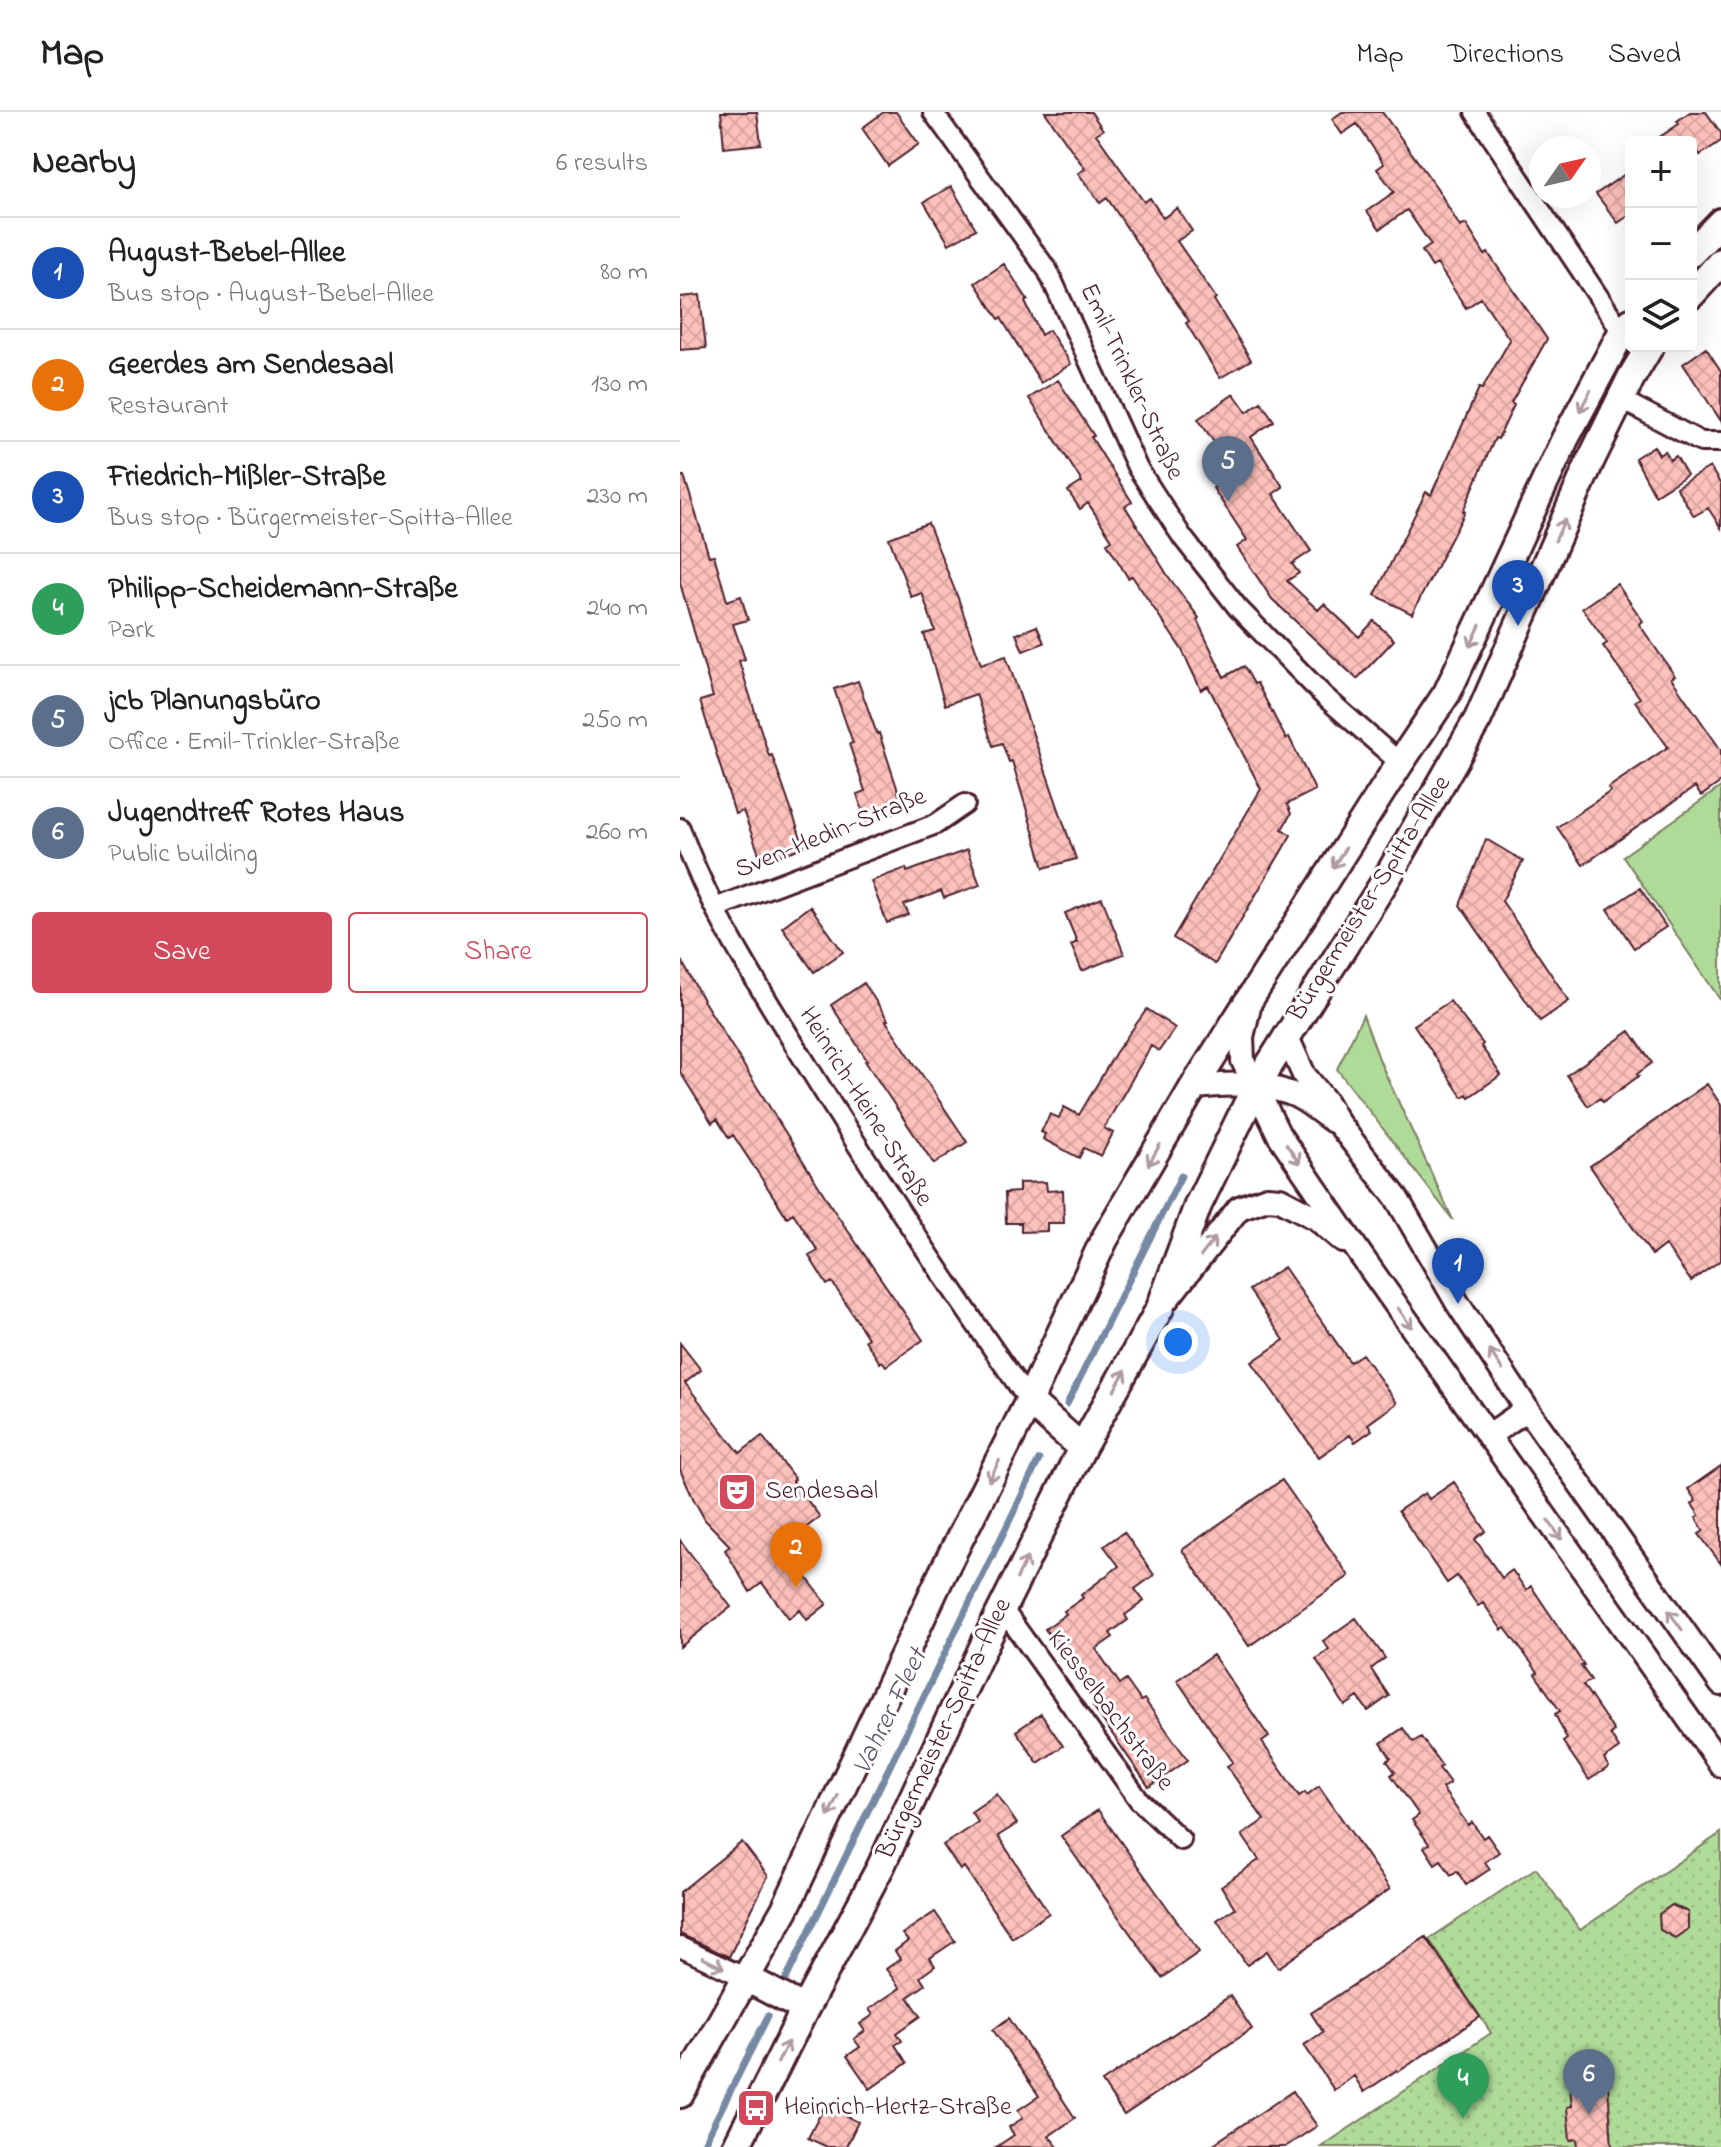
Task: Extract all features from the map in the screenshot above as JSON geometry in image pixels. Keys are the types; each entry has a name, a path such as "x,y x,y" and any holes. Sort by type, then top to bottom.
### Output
{"main road":[{"path":"1697,247 1721,222"},
{"path":"1697,288 1721,262"},
{"name":"Bürgermeister-Spitta-Allee","path":"680,2094 785,1909 942,1574 1029,1401 1104,1240 1193,1088 1447,693 1565,439 1625,331"},
{"name":"Bürgermeister-Spitta-Allee","path":"736,2147 788,2000 881,1866 1002,1608 1082,1448 1160,1308 1198,1205 1256,1086 1387,878 1486,703 1590,462 1647,352"},
{"path":"1029,1401 1082,1448"},
{"path":"746,1978 788,2000"}],"street":[{"name":"Emil-Trinkler-Straße","path":"933,112 1048,271 1137,467 1183,538 1238,608 1324,696 1400,763"},
{"path":"1475,112 1625,324"},
{"path":"1620,399 1701,442 1721,442"},
{"name":"Sven-Hedin-Straße","path":"715,908 936,824 965,804"},
{"name":"Heinrich-Heine-Straße","path":"680,828 732,942 811,1072 925,1251 1029,1401"},
{"path":"1253,993 1242,1037 1243,1061 1279,1135 1721,1765"},
{"path":"1286,1035 1304,1075 1396,1197 1458,1304 1527,1409 1721,1684"},
{"path":"1193,1088 1227,1083 1292,1094 1338,1123"},
{"path":"1160,1308 1239,1208 1267,1198 1280,1199 1316,1218 1360,1254"},
{"path":"1488,1436 1527,1409"},
{"name":"Kiesselbachstraße","path":"1002,1608 1139,1800 1181,1840"},
{"path":"680,1947 746,1978"}],"green space":[{"path":"1721,787 1721,1001 1623,856"},
{"path":"1363,1015 1381,1064 1453,1220 1337,1069"},
{"path":"1721,1833 1721,2147 1321,2147 1491,2033 1429,1939 1536,1868 1580,1930"}],"building":[{"path":"721,112 757,112 761,144 724,148"},
{"path":"884,112 896,112 919,144 888,166 862,128"},
{"path":"1045,112 1091,112 1103,130 1096,134 1144,202 1150,198 1163,218 1177,208 1192,231 1177,241 1216,298 1214,300 1251,360 1220,378 1186,323 1189,321 1107,198 1100,203 1078,173 1085,169"},
{"path":"1342,112 1382,112 1437,188 1460,227 1466,224 1547,339 1511,403 1514,405 1498,439 1495,438 1465,512 1412,614 1375,595 1426,492 1431,495 1479,388 1482,389 1510,340 1481,298 1466,308 1437,264 1432,267 1422,251 1431,245 1407,210 1380,229 1367,211 1394,192 1377,169 1384,164 1357,124 1342,134 1332,119"},
{"path":"1690,112 1706,112 1721,133 1721,141 1700,155 1697,136 1661,136 1679,124 1677,121"},
{"path":"1625,174 1625,218 1618,223 1601,201 1601,191"},
{"path":"951,186 976,229 949,244 924,202"},
{"path":"1004,264 1028,300 1025,302 1041,335 1049,330 1071,364 1041,383 1001,318 975,283"},
{"path":"700,295 706,348 680,350 680,297"},
{"path":"1706,348 1721,371 1721,421 1683,364"},
{"path":"1058,380 1132,502 1125,506 1168,576 1199,618 1197,620 1224,677 1244,666 1254,684 1257,683 1286,739 1289,737 1315,790 1287,804 1291,814 1282,829 1291,835 1215,964 1173,938 1261,789 1208,686 1201,690 1182,650 1132,576 1128,578 1107,543 1112,540 1088,503 1080,509 1068,491 1082,482 1029,398"},
{"path":"1234,394 1247,412 1261,402 1274,421 1251,437 1283,487 1273,494 1311,551 1292,564 1299,573 1287,581 1318,610 1324,604 1359,637 1374,621 1394,640 1357,679 1272,599 1237,547 1247,540 1213,488 1236,474 1198,419"},
{"path":"1654,446 1659,455 1665,451 1670,460 1676,456 1687,475 1655,495 1635,458"},
{"path":"1710,467 1721,485 1721,528 1708,508 1694,516 1676,487"},
{"path":"680,476 684,476 709,556 714,555 727,601 741,596 748,620 733,624 745,659 739,661 769,756 772,755 804,847 762,862 743,811 735,814 700,701 713,697 680,583"},
{"path":"928,523 981,664 1006,656 1076,859 1044,868 1012,761 1009,762 1002,743 993,746 976,694 945,705 924,634 935,631 922,593 911,597 889,538"},
{"path":"1617,584 1643,621 1639,624 1675,676 1671,678 1721,750 1721,782 1701,796 1695,787 1583,865 1557,827 1668,747 1635,701 1640,698 1603,646 1607,643 1582,608"},
{"path":"1037,626 1044,643 1023,651 1016,634"},
{"path":"858,681 904,809 866,822 857,794 865,791 849,744 853,743 834,689"},
{"path":"1486,839 1523,861 1502,901 1569,1001 1540,1021 1460,905"},
{"path":"967,850 980,885 944,898 941,891 904,905 909,915 887,923 871,881 906,868 907,872"},
{"path":"1640,888 1666,927 1634,948 1608,909"},
{"path":"1102,898 1124,954 1082,971 1071,945 1077,942 1065,913"},
{"path":"810,906 843,952 814,972 782,927"},
{"path":"680,958 833,1209 923,1340 886,1366 882,1361 880,1363 865,1340 868,1338 832,1282 827,1285 809,1256 818,1251 793,1213 787,1217 733,1135 729,1138 717,1119 712,1123 680,1072"},
{"path":"864,983 967,1142 934,1164 831,1005"},
{"path":"1450,1001 1483,1044 1481,1046 1501,1075 1469,1097 1467,1094 1462,1097 1414,1025"},
{"path":"1147,1009 1175,1028 1159,1051 1151,1046 1104,1128 1113,1133 1101,1156 1084,1148 1079,1158 1043,1139 1045,1134 1041,1132 1050,1114 1059,1118 1064,1107 1079,1115 1116,1052"},
{"path":"1630,1031 1652,1063 1603,1102 1600,1098 1588,1106 1567,1075"},
{"path":"1707,1084 1721,1105 1721,1260 1691,1281 1665,1245 1652,1255 1590,1166"},
{"path":"1046,1182 1047,1191 1063,1190 1064,1223 1047,1223 1047,1231 1021,1232 1021,1223 1006,1223 1005,1193 1019,1192 1019,1183"},
{"path":"1284,1267 1350,1362 1362,1354 1397,1403 1368,1424 1372,1430 1355,1442 1350,1435 1319,1457 1252,1362 1284,1340 1249,1290"},
{"path":"680,1343 701,1370 685,1383 740,1453 762,1436 820,1517 800,1532 802,1535 793,1542 794,1561 827,1604 807,1620 800,1610 789,1618 762,1583 750,1592 725,1550 730,1546 705,1520 680,1470"},
{"path":"1721,1466 1721,1564 1699,1534 1704,1531 1692,1504 1696,1501 1688,1489"},
{"path":"1282,1480 1349,1576 1249,1646 1182,1550"},
{"path":"1454,1482 1486,1531 1475,1539 1502,1578 1512,1570 1526,1590 1531,1586 1591,1680 1583,1685 1614,1731 1610,1734 1619,1748 1604,1759 1609,1767 1589,1780 1563,1742 1567,1739 1555,1714 1560,1711 1535,1674 1538,1672 1483,1603 1478,1606 1457,1576 1447,1583 1398,1511 1425,1493 1429,1499"},
{"path":"1124,1532 1154,1575 1135,1589 1144,1601 1125,1615 1128,1620 1110,1633 1113,1637 1096,1649 1120,1684 1126,1680 1141,1701 1144,1699 1188,1760 1149,1787 1093,1706 1098,1703 1045,1629 1083,1598 1081,1595 1119,1566 1104,1546"},
{"path":"680,1540 731,1607 680,1647"},
{"path":"1356,1618 1385,1658 1371,1669 1389,1696 1368,1711 1358,1697 1345,1706 1316,1659 1329,1649 1323,1641"},
{"path":"1213,1655 1269,1737 1262,1742 1299,1796 1305,1792 1307,1795 1319,1786 1390,1889 1278,1968 1267,1951 1247,1965 1217,1920 1235,1908 1221,1886 1259,1860 1242,1835 1264,1820 1227,1766 1233,1762 1177,1680"},
{"path":"1041,1714 1063,1746 1038,1763 1016,1731"},
{"path":"1403,1728 1413,1742 1421,1737 1450,1783 1442,1788 1468,1825 1472,1822 1483,1838 1487,1835 1499,1852 1485,1862 1490,1869 1466,1885 1457,1871 1451,1875 1441,1860 1435,1864 1424,1847 1429,1844 1412,1820 1419,1815 1391,1775 1395,1772 1387,1761 1391,1758 1381,1743"},
{"path":"997,1794 1017,1824 998,1836 1049,1913 1012,1938 964,1867 960,1870 943,1845 978,1822 971,1812"},
{"path":"1098,1810 1199,1952 1162,1978 1061,1836"},
{"path":"742,1842 768,1876 729,1957 680,1934 680,1892"},
{"path":"1672,1905 1688,1912 1688,1929 1675,1938 1660,1930 1659,1914"},
{"path":"935,1912 955,1941 930,1958 935,1966 920,1977 925,1985 908,1997 921,2016 897,2033 902,2041 895,2045 907,2063 870,2089 847,2056 860,2047 854,2039 865,2031 860,2024 873,2015 869,2009 900,1988 886,1969 900,1959 895,1951 908,1941 902,1934"},
{"path":"1426,1937 1480,2017 1364,2092 1354,2076 1334,2090 1304,2045 1323,2032 1311,2013"},
{"path":"1230,1996 1252,2029 1124,2115 1102,2082"},
{"path":"1009,2018 1075,2118 1049,2136 1058,2147 996,2147 1014,2135 1009,2127 1023,2118 1018,2110 1039,2096 993,2030"},
{"path":"1608,2085 1612,2147 1578,2147 1577,2139 1570,2140 1567,2107 1572,2106 1570,2088"},
{"path":"1293,2091 1317,2126 1285,2147 1209,2147"},
{"path":"825,2105 858,2122 846,2147 827,2147 808,2138"}],"waterway":[{"name":"Vahrer Fleet","path":"1067,1404 1181,1176"},
{"name":"Vahrer Fleet","path":"784,1983 1039,1460"},
{"name":"Vahrer Fleet","path":"702,2147 768,2016"}],"place":[{"name":"jcb Planungsbüro","path":"1228,502"},
{"name":"Friedrich-Mißler-Straße","path":"1518,626"},
{"name":"August-Bebel-Allee","path":"1458,1304"},
{"name":"Sendesaal","path":"737,1492"},
{"name":"Geerdes am Sendesaal","path":"796,1588"},
{"name":"Heinrich-Hertz-Straße","path":"756,2108"},
{"name":"Jugendtreff Rotes Haus","path":"1589,2115"},
{"name":"Philipp-Scheidemann-Straße","path":"1463,2119"}]}
